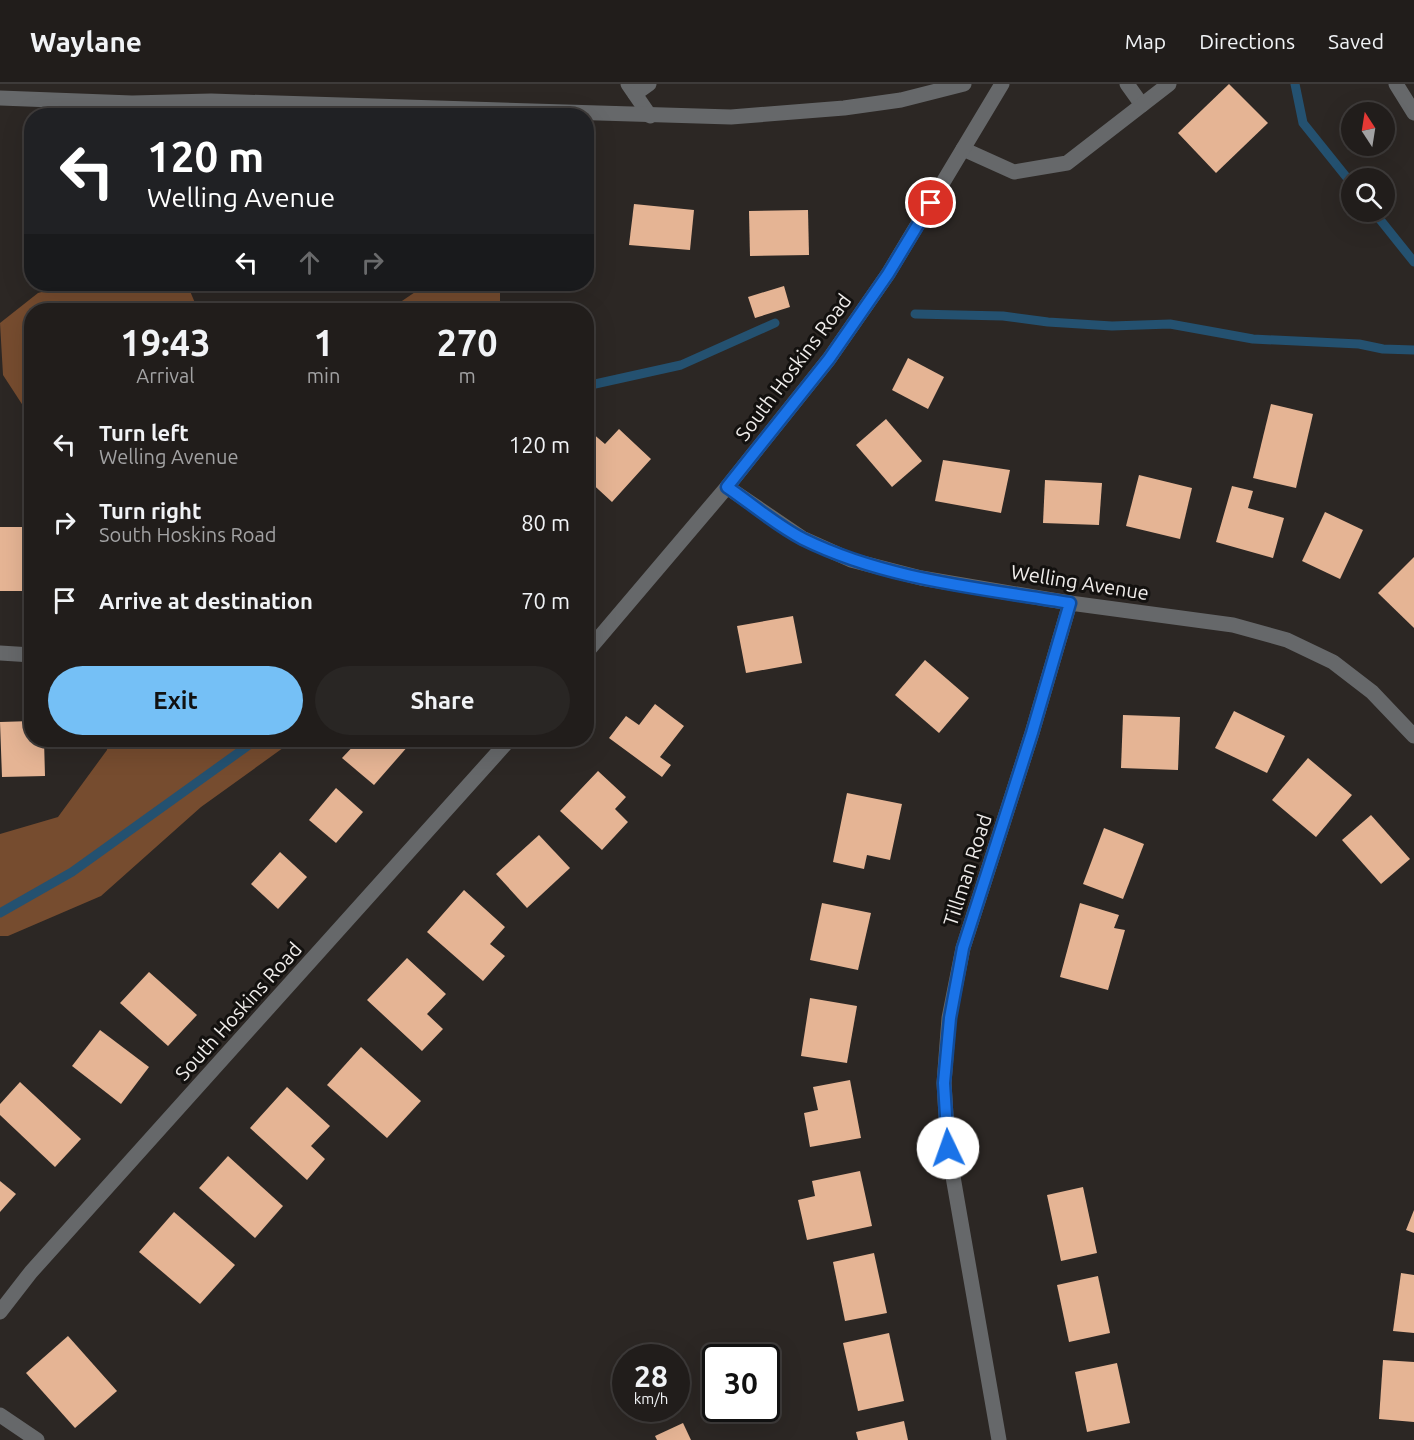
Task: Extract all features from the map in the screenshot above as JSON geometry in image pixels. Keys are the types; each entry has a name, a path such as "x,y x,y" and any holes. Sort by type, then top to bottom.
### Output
{"street":[{"path":"650,84 632,89 650,116"},
{"path":"594,114 731,117 844,108 901,100 964,84"},
{"name":"South Hoskins Road","path":"594,644 727,487 829,359 888,274 1002,84"},
{"path":"1127,84 1142,105"},
{"path":"963,149 1014,172 1067,163 1169,84"},
{"path":"1396,84 1414,113"},
{"path":"0,98 132,103 211,101 416,108"},
{"name":"Welling Avenue","path":"727,487 802,538 851,560 921,578 1070,603 1233,625 1287,640 1333,662 1372,692 1414,736"},
{"name":"Tillman Road","path":"999,1440 948,1148 944,1083 950,1018 963,948 1032,733 1070,603"},
{"path":"0,653 24,654"},
{"name":"South Hoskins Road","path":"0,1312 31,1272 503,747"},
{"path":"0,1415 37,1440"}],"shaded area":[{"path":"46,291 190,291 195,303 25,303 38,293"},
{"path":"417,291 500,291 500,303 399,303"},
{"path":"24,304 24,407 3,375 0,323"},
{"path":"107,747 284,747 201,807 101,896 8,936 0,936 0,834 58,817"}],"building":[{"path":"1229,84 1268,123 1216,173 1178,133"},
{"path":"634,204 694,210 690,250 629,245"},
{"path":"808,210 809,255 750,256 749,211"},
{"path":"784,286 790,307 755,318 748,297"},
{"path":"908,358 944,377 928,409 892,390"},
{"path":"1271,404 1313,414 1296,488 1253,478"},
{"path":"886,419 922,461 892,487 856,445"},
{"path":"619,429 651,459 612,502 594,485 594,435 605,444"},
{"path":"943,460 1010,470 1001,513 935,501"},
{"path":"1139,475 1192,488 1180,539 1126,526"},
{"path":"1045,480 1102,483 1099,525 1043,523"},
{"path":"1232,486 1253,491 1248,508 1284,518 1273,558 1216,542"},
{"path":"1325,512 1363,530 1340,579 1302,561"},
{"path":"0,527 24,527 24,591 0,591"},
{"path":"1414,557 1414,628 1378,593"},
{"path":"793,616 802,663 746,673 737,626"},
{"path":"925,660 969,698 939,733 895,695"},
{"path":"655,704 684,726 660,757 671,765 662,777 609,738 626,716 639,725"},
{"path":"1234,711 1285,736 1267,773 1215,748"},
{"path":"1123,715 1180,717 1178,770 1121,768"},
{"path":"24,721 24,747 44,747 45,776 2,777 0,722"},
{"path":"352,747 407,747 374,785 342,758"},
{"path":"1308,758 1352,795 1316,837 1272,800"},
{"path":"598,771 626,797 615,809 628,822 602,850 560,811"},
{"path":"336,788 363,812 336,843 309,820"},
{"path":"847,793 902,804 890,860 867,855 864,869 833,862"},
{"path":"1371,815 1410,859 1381,884 1342,840"},
{"path":"1104,828 1144,844 1123,899 1083,884"},
{"path":"539,835 570,868 527,908 496,874"},
{"path":"280,852 307,877 278,909 251,884"},
{"path":"464,890 505,927 490,944 505,956 483,981 427,932"},
{"path":"822,903 871,913 858,970 810,960"},
{"path":"1080,903 1119,915 1114,928 1125,930 1108,990 1060,977"},
{"path":"407,958 446,994 427,1014 443,1029 422,1051 367,1000"},
{"path":"149,972 197,1015 168,1046 120,1003"},
{"path":"810,998 857,1006 847,1063 801,1056"},
{"path":"100,1030 149,1067 121,1104 72,1066"},
{"path":"361,1047 421,1101 387,1138 327,1085"},
{"path":"850,1080 861,1138 810,1147 804,1113 818,1110 813,1087"},
{"path":"20,1082 81,1139 55,1167 0,1115 0,1104"},
{"path":"287,1087 330,1126 311,1146 325,1159 307,1180 250,1128"},
{"path":"228,1156 283,1206 255,1238 199,1188"},
{"path":"860,1171 872,1226 807,1240 798,1200 815,1196 812,1181"},
{"path":"0,1181 16,1194 0,1212"},
{"path":"1083,1187 1097,1253 1061,1261 1047,1195"},
{"path":"1414,1210 1414,1233 1406,1230"},
{"path":"174,1212 235,1265 200,1304 139,1252"},
{"path":"874,1253 887,1313 845,1321 833,1262"},
{"path":"1401,1273 1414,1275 1414,1333 1393,1331"},
{"path":"1098,1276 1110,1333 1069,1342 1057,1285"},
{"path":"889,1333 904,1401 858,1411 843,1343"},
{"path":"68,1336 117,1391 75,1428 26,1373"},
{"path":"1383,1360 1414,1362 1414,1422 1379,1419"},
{"path":"1117,1363 1130,1423 1087,1432 1075,1372"},
{"path":"904,1421 908,1440 858,1440 856,1432"},
{"path":"683,1423 691,1440 657,1440 655,1436"}],"waterway":[{"path":"1295,84 1303,123 1341,170"},
{"path":"1382,222 1414,262"},
{"path":"915,314 1003,316 1048,322 1112,326 1170,324 1253,339 1359,344 1383,349 1414,350"},
{"path":"594,384 681,365 775,323"},
{"path":"0,913 72,872 246,747"}],"route":[{"path":"931,203 888,274 829,359 727,487 802,538 851,560 921,578 1070,603 1032,733 963,948 950,1018 944,1083 948,1148"}]}
